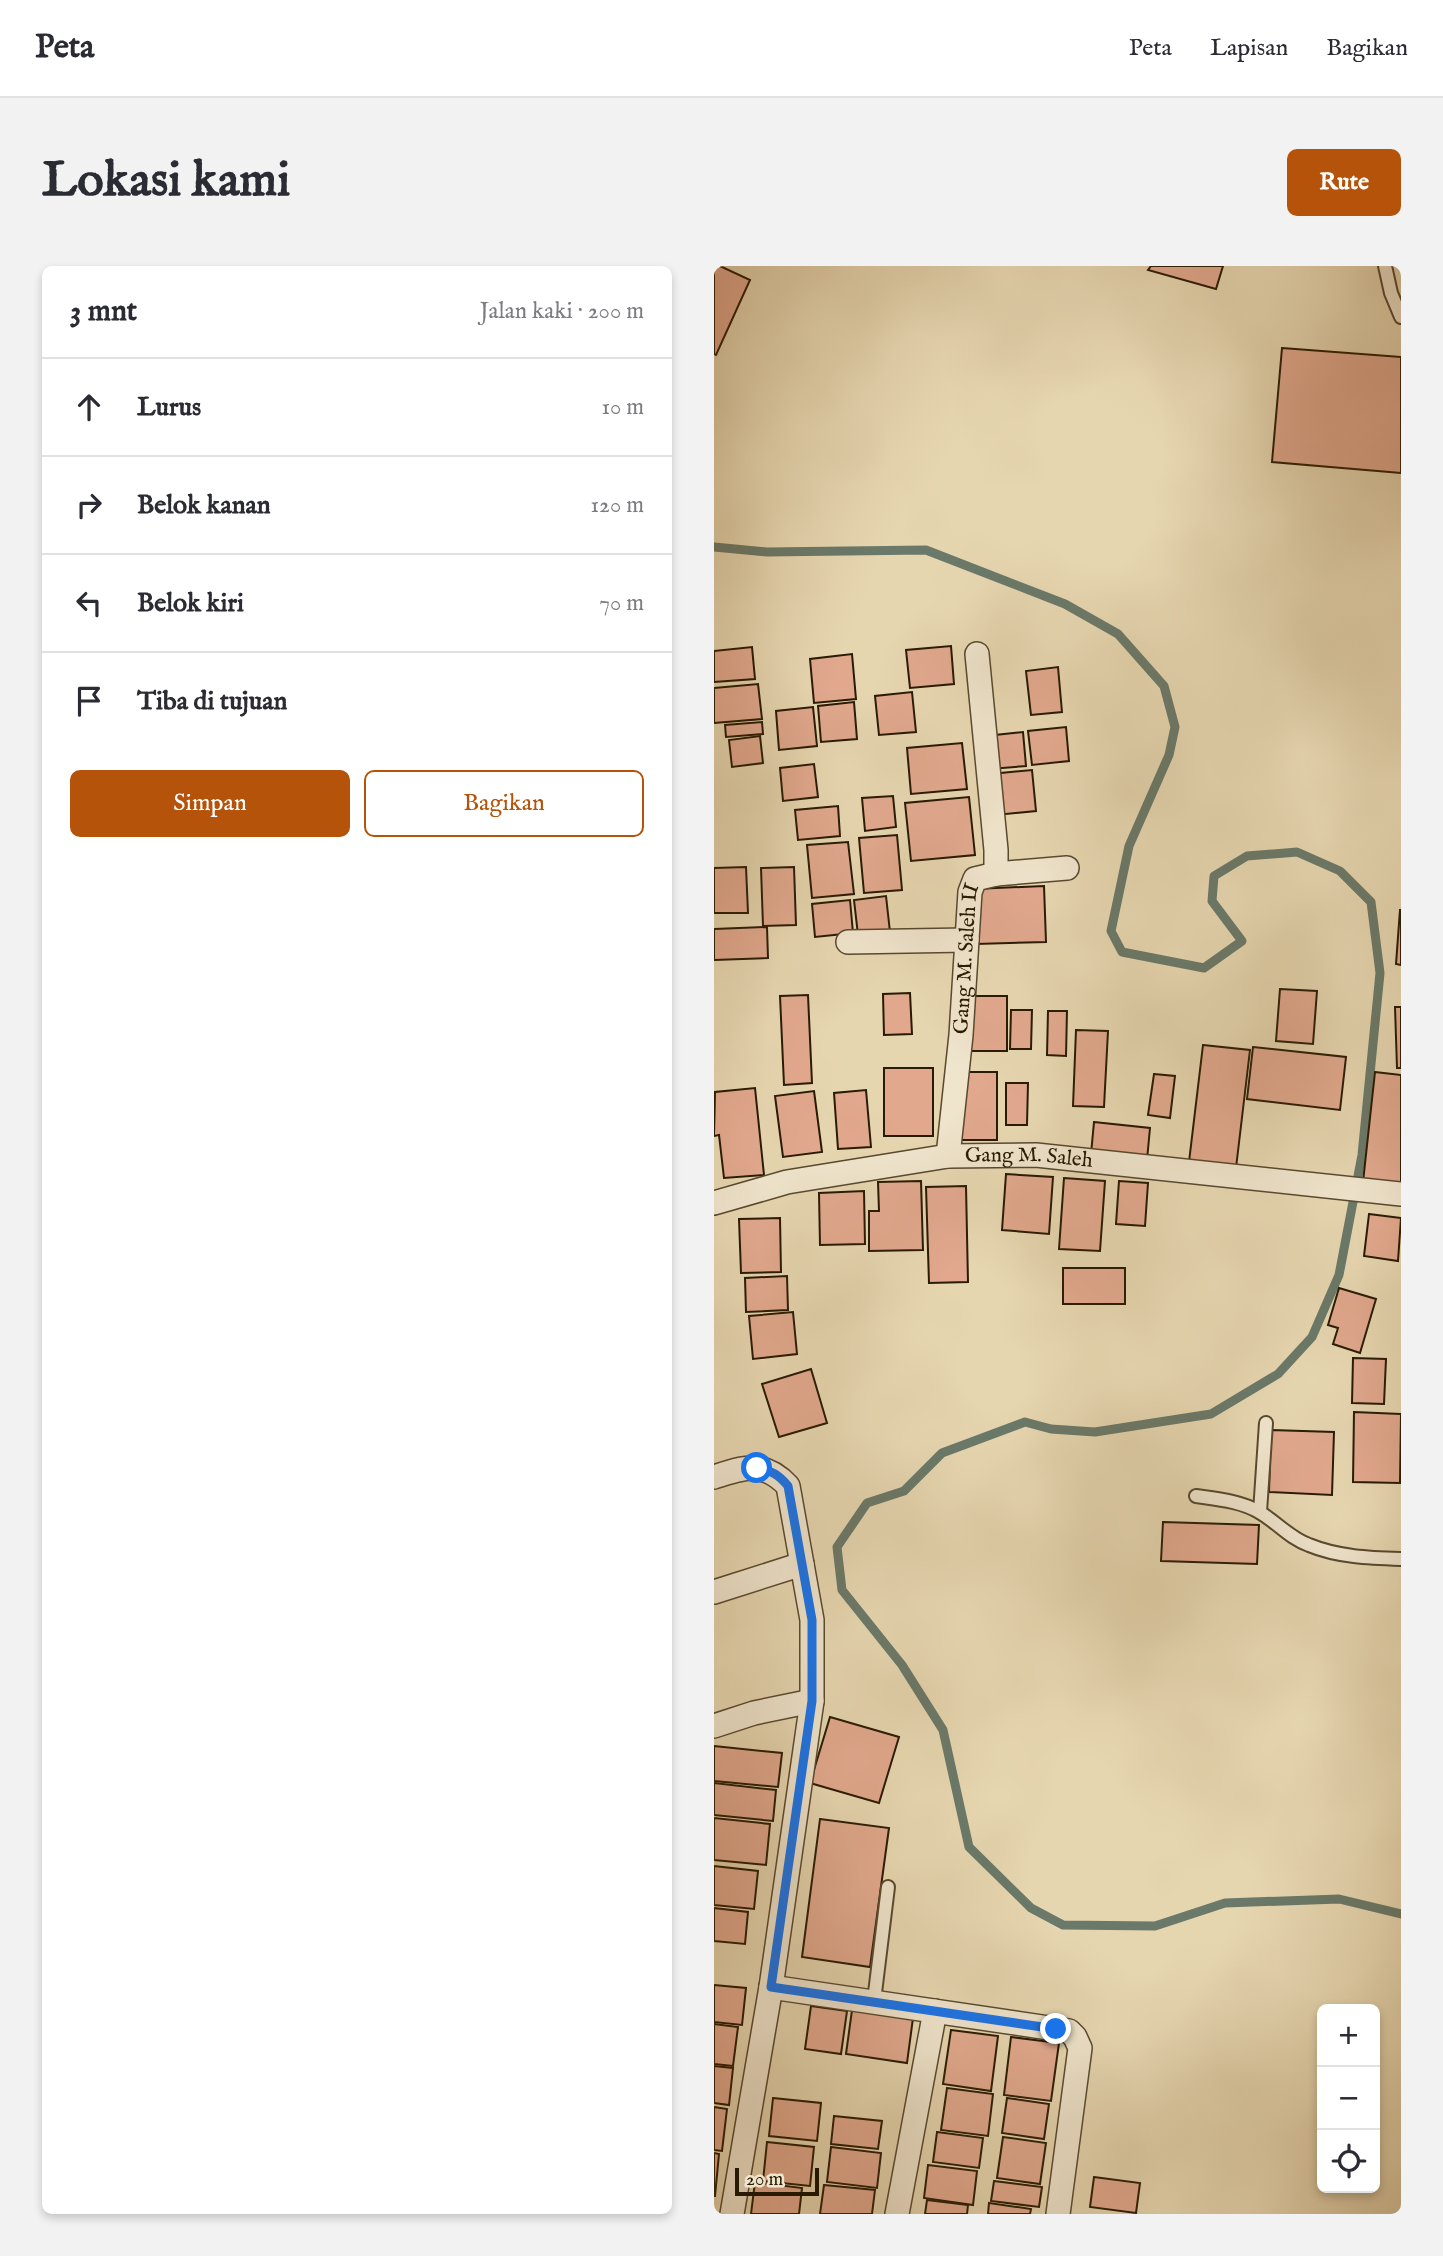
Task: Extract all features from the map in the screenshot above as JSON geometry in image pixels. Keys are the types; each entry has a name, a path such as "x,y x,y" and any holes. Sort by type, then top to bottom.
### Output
{"street":[{"name":"Gang M. Saleh II","path":"948,1156 961,1035 970,892 975,879 996,874 977,654"},
{"path":"996,874 1067,868"},
{"path":"848,942 967,940"},
{"name":"Gang M. Saleh","path":"714,1203 787,1182 948,1156 1036,1155 1392,1194"},
{"path":"714,1477 738,1469 767,1469 778,1475 788,1486 812,1620 812,1701 771,1987 732,2214"},
{"path":"714,1592 802,1564"},
{"path":"714,1726 754,1713 812,1701"},
{"path":"771,1987 1069,2031 1080,2048 1058,2214"},
{"path":"897,2214 935,2011"}],"lane":[{"path":"1385,266 1391,293 1401,317"},
{"path":"1260,1512 1266,1423"},
{"path":"1196,1496 1231,1502 1260,1512 1283,1531 1308,1545 1336,1553 1401,1559"},
{"path":"874,2001 888,1887"}],"building":[{"path":"714,266 720,266 750,280 716,355 714,354"},
{"path":"1151,266 1223,266 1216,289 1148,270"},
{"path":"1282,348 1401,357 1401,473 1272,462"},
{"path":"951,646 954,684 910,688 906,650"},
{"path":"752,647 755,679 714,682 714,651"},
{"path":"852,654 856,699 814,703 810,659"},
{"path":"1058,667 1062,712 1031,715 1026,671"},
{"path":"758,684 762,719 714,723 714,688"},
{"path":"912,692 916,732 879,735 875,696"},
{"path":"854,702 857,739 821,742 818,706"},
{"path":"813,707 817,746 779,750 776,711"},
{"path":"762,722 763,734 726,737 725,725"},
{"path":"1066,727 1069,761 1032,765 1028,731"},
{"path":"1023,732 1026,766 990,769 986,736"},
{"path":"760,736 763,763 732,767 729,740"},
{"path":"962,743 967,789 911,794 907,748"},
{"path":"814,764 818,797 783,801 780,768"},
{"path":"1032,770 1036,811 996,815 991,774"},
{"path":"893,796 896,827 865,831 862,798"},
{"path":"969,797 975,855 911,861 905,803"},
{"path":"838,806 840,836 798,840 795,810"},
{"path":"897,835 902,890 864,893 859,838"},
{"path":"848,842 854,894 812,898 807,845"},
{"path":"746,867 748,913 714,913 714,868"},
{"path":"794,867 796,925 763,926 761,868"},
{"path":"1044,886 1046,942 976,944 974,889"},
{"path":"886,896 890,932 858,935 854,900"},
{"path":"850,900 853,933 815,937 812,904"},
{"path":"1401,910 1401,965 1396,964"},
{"path":"767,927 768,958 714,960 714,929"},
{"path":"1280,989 1317,991 1313,1044 1276,1041"},
{"path":"910,993 912,1034 884,1035 883,994"},
{"path":"808,995 812,1083 784,1085 780,996"},
{"path":"968,996 1007,996 1007,1051 968,1051"},
{"path":"1395,1007 1401,1007 1401,1068 1397,1068"},
{"path":"1011,1010 1032,1010 1031,1049 1010,1049"},
{"path":"1048,1011 1067,1011 1066,1056 1047,1055"},
{"path":"1076,1030 1108,1031 1104,1107 1073,1106"},
{"path":"1203,1045 1250,1050 1236,1168 1189,1162"},
{"path":"1253,1047 1346,1057 1340,1110 1247,1099"},
{"path":"884,1068 933,1068 933,1136 884,1136"},
{"path":"962,1072 997,1072 997,1140 962,1140"},
{"path":"1375,1072 1401,1075 1401,1186 1363,1182"},
{"path":"1154,1074 1175,1076 1170,1118 1148,1115"},
{"path":"1006,1083 1028,1083 1027,1125 1006,1125"},
{"path":"755,1088 764,1175 724,1178 719,1135 714,1136 715,1092"},
{"path":"866,1090 871,1147 838,1149 834,1093"},
{"path":"814,1091 822,1152 783,1157 775,1096"},
{"path":"1094,1122 1150,1128 1147,1160 1091,1154"},
{"path":"1006,1174 1053,1177 1049,1234 1002,1230"},
{"path":"1064,1178 1105,1181 1100,1251 1059,1249"},
{"path":"921,1181 923,1250 869,1251 869,1211 879,1211 878,1182"},
{"path":"1119,1181 1148,1183 1145,1226 1116,1224"},
{"path":"966,1186 968,1282 929,1283 926,1187"},
{"path":"864,1191 865,1244 820,1245 819,1193"},
{"path":"1369,1214 1401,1218 1398,1261 1364,1256"},
{"path":"780,1218 781,1272 741,1273 739,1219"},
{"path":"1063,1268 1125,1268 1125,1304 1063,1304"},
{"path":"787,1276 788,1310 746,1312 745,1278"},
{"path":"1339,1288 1376,1299 1360,1353 1333,1344 1338,1328 1328,1325"},
{"path":"793,1312 797,1354 753,1359 749,1316"},
{"path":"1353,1358 1386,1359 1384,1404 1352,1403"},
{"path":"811,1369 827,1423 779,1437 762,1384"},
{"path":"1354,1412 1401,1414 1400,1483 1353,1482"},
{"path":"1271,1430 1334,1432 1332,1495 1269,1492"},
{"path":"1163,1522 1259,1525 1257,1564 1161,1561"},
{"path":"830,1717 899,1737 879,1803 810,1783"},
{"path":"714,1746 782,1753 778,1787 714,1781"},
{"path":"714,1783 776,1790 773,1821 714,1815"},
{"path":"714,1818 770,1824 766,1865 714,1860"},
{"path":"820,1819 889,1828 870,1967 802,1957"},
{"path":"714,1866 758,1871 754,1909 714,1905"},
{"path":"714,1908 748,1912 745,1944 714,1941"},
{"path":"714,1985 746,1988 742,2025 714,2022"},
{"path":"811,2006 847,2011 841,2054 805,2049"},
{"path":"852,2010 913,2018 907,2063 846,2054"},
{"path":"714,2024 738,2027 733,2066 714,2064"},
{"path":"951,2030 998,2036 991,2091 943,2084"},
{"path":"1011,2037 1059,2043 1051,2101 1004,2095"},
{"path":"714,2066 733,2068 729,2105 714,2103"},
{"path":"947,2088 993,2094 988,2136 941,2130"},
{"path":"773,2098 821,2103 817,2141 769,2136"},
{"path":"1007,2098 1049,2104 1044,2139 1002,2133"},
{"path":"714,2107 727,2109 722,2151 714,2150"},
{"path":"834,2116 882,2121 878,2149 831,2144"},
{"path":"937,2132 983,2138 979,2168 933,2162"},
{"path":"1003,2137 1046,2143 1040,2184 997,2178"},
{"path":"767,2142 814,2147 810,2186 763,2181"},
{"path":"831,2147 881,2153 877,2188 827,2182"},
{"path":"714,2153 719,2154 715,2196 714,2196"},
{"path":"928,2165 977,2171 973,2205 924,2198"},
{"path":"1094,2177 1140,2183 1136,2213 1090,2207"},
{"path":"994,2181 1042,2187 1039,2207 991,2201"},
{"path":"755,2182 802,2188 799,2214 751,2214"},
{"path":"824,2185 875,2190 872,2214 820,2214"},
{"path":"927,2200 968,2205 967,2214 925,2214"},
{"path":"989,2203 1031,2209 1030,2214 988,2214"}],"waterway":[{"path":"714,547 767,552 926,550 1065,604 1118,634 1164,686 1175,727 1169,755 1129,846 1111,931 1122,952 1204,968 1242,941 1212,901 1214,876 1247,856 1297,852 1340,871 1371,902 1380,973 1362,1155 1339,1275 1312,1337 1278,1374 1211,1414 1095,1432 1051,1429 1025,1422 942,1453 904,1491 867,1503 837,1547 842,1590 902,1665 943,1730 969,1847 1031,1908 1063,1925 1155,1926 1225,1903 1339,1899 1401,1914"}],"route":[{"path":"757,1468 767,1469 778,1475 788,1486 812,1620 812,1701 771,1987 1056,2029"}]}
